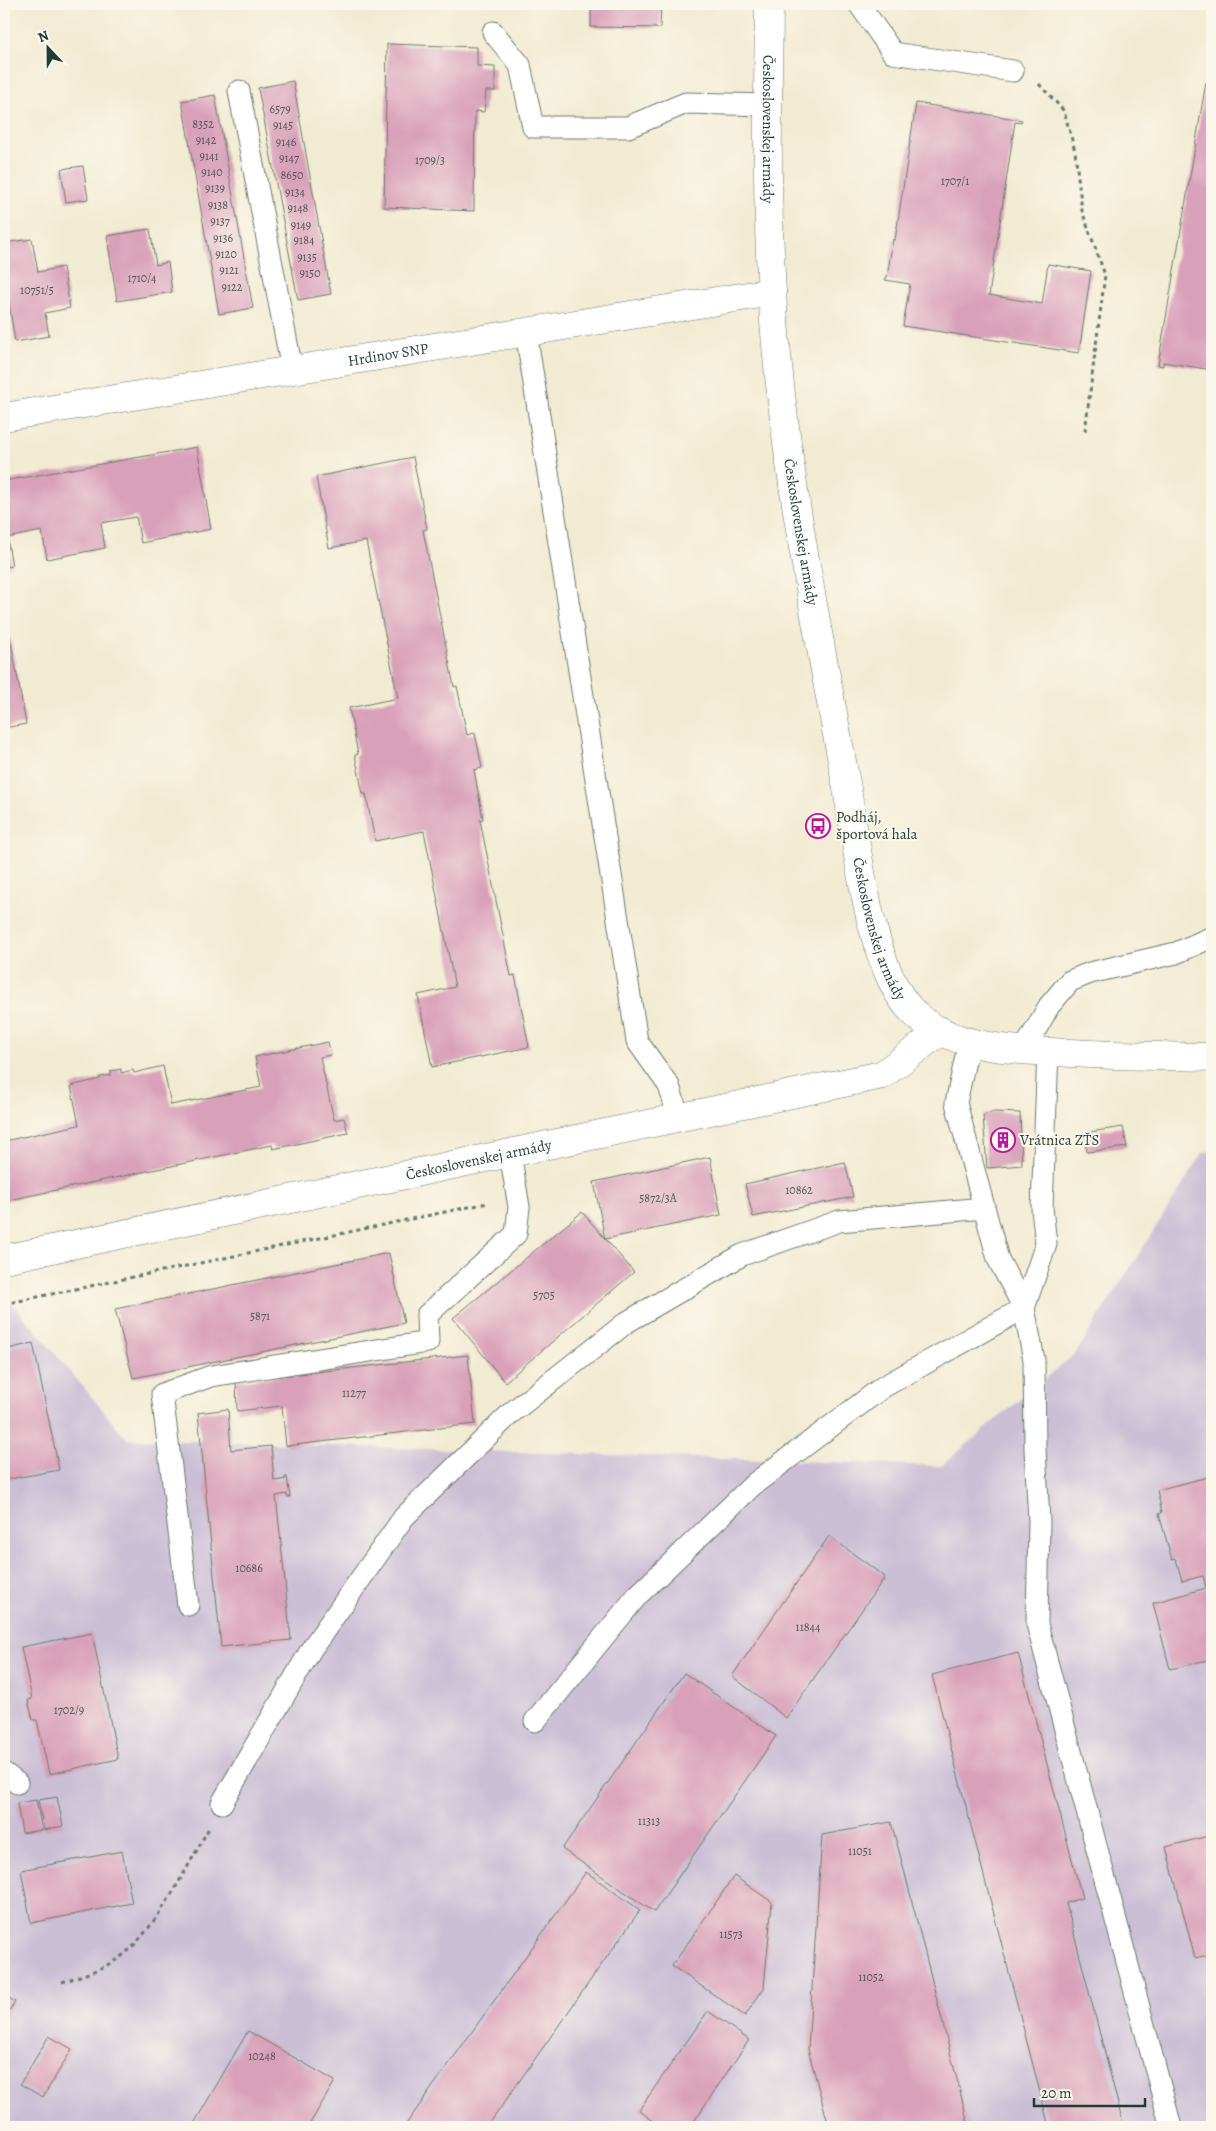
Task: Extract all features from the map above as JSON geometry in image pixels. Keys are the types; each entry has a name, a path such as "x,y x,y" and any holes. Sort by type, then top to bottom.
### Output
{"street":[{"name":"Československej armády","path":"769,4 768,105 772,292 787,440 809,587 875,937 884,965 897,991 913,1012 941,1031 969,1042 998,1048 1036,1051 1212,1057"},
{"name":"Hrdinov SNP","path":"4,417 772,292"},
{"name":"Československej armády","path":"4,1259 882,1075 941,1031"}],"lane":[{"path":"860,4 894,53 1014,71"},
{"path":"493,32 520,66 533,127 628,127 686,102 768,105"},
{"path":"239,91 292,370"},
{"path":"526,332 637,1041 669,1086 678,1118"},
{"path":"535,1721 637,1596 754,1484 883,1387 1024,1308 1046,1244 1042,1208 1036,1051 1049,1006 1070,981 1090,973 1176,953 1212,937"},
{"path":"969,1042 956,1103 998,1259 1024,1308 1034,1360 1035,1449 1039,1521 1036,1624 1171,2127"},
{"path":"188,1605 162,1394 211,1376 428,1342 427,1315 516,1234 519,1207 510,1153"},
{"path":"222,1804 312,1648 404,1517 511,1413 627,1322 742,1255 839,1221 984,1208"}],"path":[{"path":"1014,71 1040,85 1064,111 1075,151 1082,211 1105,275 1085,431"},
{"path":"4,1304 494,1202"},
{"path":"62,1982 97,1971 121,1956 144,1935 182,1875 222,1804"}],"shaded area":[{"path":"1212,1150 1212,2127 4,2127 4,1293 127,1439 941,1466 1076,1353 1203,1153"}],"building":[{"path":"591,4 661,4 660,28 591,27"},
{"path":"387,44 477,47 477,66 495,67 495,91 486,91 484,112 475,111 474,211 384,207"},
{"path":"293,81 331,294 298,300 258,88"},
{"path":"1206,82 1212,83 1212,370 1163,362 1163,366 1158,365"},
{"path":"215,95 253,308 219,314 182,101"},
{"path":"916,103 1022,120 1021,123 1015,122 989,295 1042,304 1048,264 1091,271 1079,353 903,326 910,284 885,280 893,239 895,240"},
{"path":"83,166 88,199 66,202 61,169"},
{"path":"150,229 156,265 168,262 172,292 117,301 107,236"},
{"path":"32,239 38,272 63,267 70,308 45,313 49,336 15,342 4,270 4,243"},
{"path":"197,447 211,529 141,543 136,517 101,523 105,548 47,559 42,531 7,538 12,566 4,567 4,481"},
{"path":"413,457 427,529 423,530 454,687 457,686 467,735 475,733 482,768 474,770 483,819 480,820 511,976 515,975 529,1047 432,1067 418,995 455,987 424,831 375,841 366,794 363,794 355,755 358,754 349,708 398,698 366,541 329,548 316,477"},
{"path":"10,637 26,724 4,728 4,638"},
{"path":"328,1042 331,1055 320,1057 334,1120 344,1118 348,1133 273,1149 272,1145 4,1201 4,1141 79,1125 71,1086 111,1075 111,1071 121,1069 121,1073 133,1070 134,1073 163,1066 171,1105 261,1087 255,1057"},
{"name":"Vrátnica ZŤS","path":"993,1112 1020,1113 1022,1165 987,1168 983,1115"},
{"path":"1123,1127 1127,1147 1087,1152 1083,1133"},
{"path":"710,1157 721,1215 605,1239 594,1182"},
{"path":"845,1162 853,1197 753,1217 745,1184"},
{"path":"582,1212 634,1272 505,1382 453,1318"},
{"path":"389,1253 404,1323 133,1378 115,1309"},
{"path":"33,1343 59,1470 4,1480 4,1350"},
{"path":"468,1355 475,1424 286,1446 282,1406 237,1411 236,1381"},
{"path":"228,1409 231,1450 271,1446 274,1481 286,1479 285,1477 287,1477 290,1497 287,1497 287,1494 276,1496 291,1640 221,1647 198,1413"},
{"path":"1212,1476 1212,1659 1170,1669 1153,1603 1206,1588 1203,1576 1182,1581 1176,1559 1172,1560 1159,1514 1162,1513 1157,1490"},
{"path":"829,1536 885,1577 786,1718 732,1676"},
{"path":"92,1633 118,1759 49,1774 37,1720 33,1720 28,1700 32,1699 21,1647"},
{"path":"1018,1653 1082,1898 1066,1903 1124,2127 1049,2127 932,1675"},
{"path":"684,1673 776,1736 654,1912 562,1849"},
{"path":"57,1797 63,1826 44,1830 38,1800"},
{"path":"36,1800 42,1830 22,1833 17,1803"},
{"path":"891,1822 969,2127 829,2127 808,2049 822,1835"},
{"path":"1212,1835 1212,1954 1195,1958 1166,1847"},
{"path":"122,1851 132,1903 31,1923 21,1870"},
{"path":"586,1872 640,1910 487,2127 404,2127"},
{"path":"734,1876 772,1902 764,1988 745,2016 672,1966"},
{"path":"4,1995 15,2002 4,2020"},
{"path":"708,2011 749,2040 690,2127 661,2127 639,2110"},
{"path":"248,2031 335,2081 308,2127 192,2127"},
{"path":"49,2036 72,2049 43,2097 20,2084"}],"place":[{"name":"Podháj, športová hala","path":"818,826"},
{"name":"Vrátnica ZŤS","path":"1003,1140"}]}
